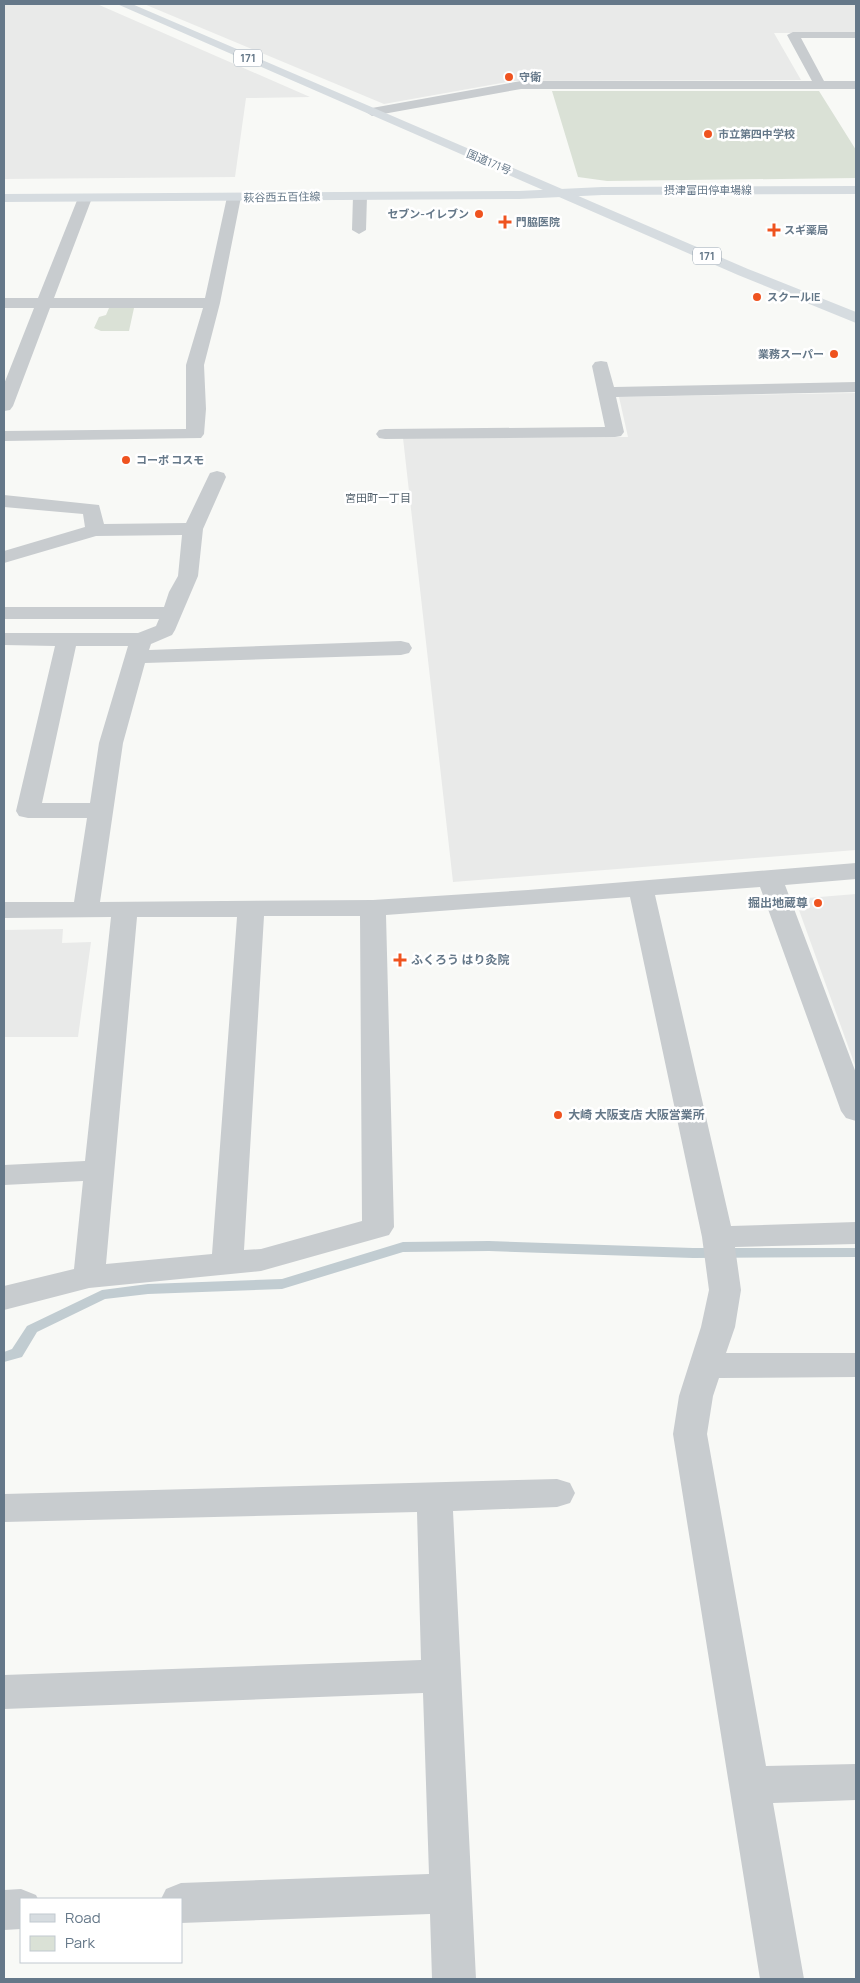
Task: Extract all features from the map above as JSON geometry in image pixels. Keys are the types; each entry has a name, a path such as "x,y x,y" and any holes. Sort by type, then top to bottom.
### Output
{"main road":[{"name":"国道171号","path":"123,4 560,193 856,318"},
{"name":"摂津富田停車場線","path":"560,193 612,190 856,190"},
{"name":"萩谷西五百住線","path":"4,198 234,198 560,193"}],"street":[{"path":"820,85 793,35 856,35"},
{"path":"372,112 518,85 856,85"},
{"path":"359,230 360,196"},
{"path":"4,406 85,198"},
{"path":"4,436 195,434 197,409 194,380 195,365 212,303 234,198"},
{"path":"4,303 212,303"},
{"path":"385,434 615,432 600,366"},
{"path":"606,392 856,388"},
{"path":"86,908 111,743 139,649 164,630 173,613 179,592 188,576 193,529 217,477"},
{"path":"4,501 92,509 95,530"},
{"path":"4,558 95,530 193,529"},
{"path":"4,613 173,613"},
{"path":"4,639 67,640 139,649 401,648"},
{"path":"67,640 28,811 102,810"},
{"path":"4,910 86,908 373,908 641,889 856,871"},
{"path":"770,879 856,1111"},
{"path":"641,889 718,1237 725,1290 718,1327 696,1396 690,1434 782,1979"},
{"path":"89,1277 125,908"},
{"path":"227,1264 251,908"},
{"path":"5,1303 89,1277 261,1260 378,1227 373,908"},
{"path":"4,1175 99,1170"},
{"path":"718,1237 856,1232"},
{"path":"705,1366 856,1364"},
{"path":"4,1508 557,1493"},
{"path":"434,1497 454,1979"},
{"path":"4,1692 442,1676"},
{"path":"749,1785 856,1782"},
{"path":"182,1903 451,1893"},
{"path":"4,1910 20,1909"}],"shaded area":[{"path":"4,4 97,4 310,97 246,98 235,177 4,179"},
{"path":"144,4 856,4 856,33 774,33 801,80 513,81 384,104"},
{"path":"856,393 856,850 453,882 403,438 628,437 619,397"},
{"path":"856,894 856,1068 795,899"},
{"path":"63,929 62,943 91,942 78,1037 4,1037 4,930"}],"green space":[{"name":"市立第四中学校","path":"552,91 819,91 856,150 856,178 607,181 578,177"},
{"path":"109,308 134,308 129,331 101,331 94,328 99,317 106,315"}],"waterway":[{"path":"4,1357 17,1353 32,1329 102,1295 148,1289 282,1284 403,1247 489,1246 693,1253 856,1253"}],"place":[{"name":"守衛","path":"509,77"},
{"name":"市立第四中学校","path":"708,134"},
{"name":"セブン-イレブン","path":"479,214"},
{"name":"門脇医院","path":"505,222"},
{"name":"スギ薬局","path":"774,230"},
{"name":"スクールIE","path":"757,297"},
{"name":"業務スーパー","path":"834,354"},
{"name":"コーポ コスモ","path":"126,460"},
{"name":"掘出地蔵尊","path":"818,903"},
{"name":"ふくろう はり灸院","path":"400,960"},
{"name":"大崎 大阪支店 大阪営業所","path":"558,1115"}],"district":[{"name":"宮田町一丁目","path":"378,498"}]}
